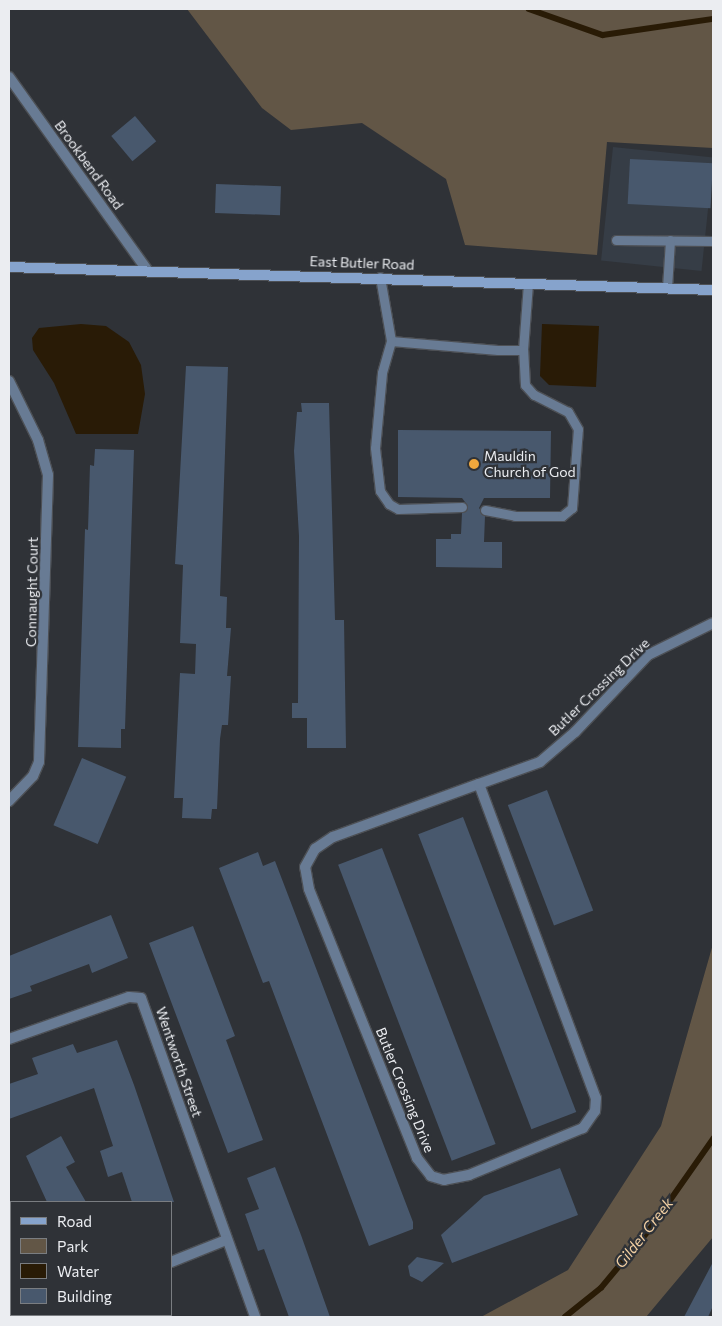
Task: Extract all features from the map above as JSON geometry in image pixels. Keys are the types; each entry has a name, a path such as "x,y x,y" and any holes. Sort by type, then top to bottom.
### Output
{"main road":[{"name":"East Butler Road","path":"9,267 380,277 713,290"}],"street":[{"name":"Brookbend Road","path":"9,76 147,270"},
{"name":"Connaught Court","path":"9,381 38,440 48,475 39,762 33,776 9,801"},
{"name":"Butler Crossing Drive","path":"479,784 596,1098 595,1111 584,1128 478,1171 444,1180 432,1176 417,1158 309,889 305,867 315,849 333,838 479,784 540,762 575,732 648,655 713,623"},
{"name":"Wentworth Street","path":"9,1039 129,997 141,998 226,1240"},
{"path":"172,1262 226,1240 255,1317"}],"lane":[{"path":"616,240 713,241"},
{"path":"667,288 670,240"},
{"path":"380,277 391,341 382,373 375,448 380,491 389,504 398,509 422,511 462,507"},
{"path":"485,510 515,516 562,516 572,508 578,429 568,412 534,395 525,385 523,350 528,283"},
{"path":"391,341 523,350"}],"shaded area":[{"path":"613,147 713,158 702,271 601,260"}],"green space":[{"path":"187,9 713,9 713,148 607,142 597,255 465,245 446,179 362,123 291,130 262,108"},
{"path":"713,944 713,1237 646,1317 481,1317 568,1270 661,1126"}],"water":[{"path":"81,324 106,326 129,342 141,365 145,394 138,434 76,434 54,383 33,350 32,338 39,328"},
{"path":"542,324 599,326 596,387 549,385 540,376"}],"building":[{"path":"135,116 156,141 132,161 111,136"},
{"path":"630,159 713,163 711,208 628,204"},
{"path":"216,184 281,186 280,215 215,213"},
{"path":"186,366 228,367 220,596 227,597 226,628 231,628 227,676 231,676 228,725 222,725 220,739 217,809 212,809 211,819 182,818 183,798 174,798 180,673 195,674 196,644 180,643 183,565 175,564"},
{"path":"301,403 329,403 335,620 344,620 346,748 307,748 307,718 292,718 292,703 298,703 299,536 294,451 297,412 302,412"},
{"name":"Mauldin Church of God","path":"398,430 551,431 550,498 484,498 479,508 485,516 484,542 502,542 502,568 436,567 436,539 451,539 451,534 461,534 462,513 468,506 462,498 398,497"},
{"path":"95,449 134,450 125,729 121,729 121,748 78,747 85,529 88,530 90,465 94,466"},
{"path":"82,758 126,777 98,844 53,825"},
{"path":"547,790 593,910 554,925 508,805"},
{"path":"463,817 576,1112 531,1129 418,834"},
{"path":"382,848 496,1144 452,1161 338,865"},
{"path":"258,852 263,866 275,861 413,1222 413,1229 369,1246 269,981 263,983 219,868"},
{"path":"111,915 128,958 92,973 89,964 30,986 32,991 9,999 9,956"},
{"path":"193,926 235,1036 226,1040 263,1140 228,1153 149,943"},
{"path":"117,1040 174,1202 132,1201 122,1172 108,1177 100,1151 113,1146 94,1088 9,1119 9,1084 38,1074 32,1058 73,1044 77,1053"},
{"path":"61,1136 75,1162 66,1167 85,1201 47,1201 26,1156"},
{"path":"275,1167 330,1317 289,1317 264,1249 258,1251 245,1214 259,1209 247,1178"},
{"path":"560,1168 578,1215 452,1263 441,1235 484,1196"},
{"path":"417,1257 444,1263 422,1282 410,1276 408,1266"},
{"path":"713,1262 713,1306 708,1317 684,1317"}],"waterway":[{"name":"Gilder Creek","path":"529,9 603,35 713,19"},
{"name":"Gilder Creek","path":"565,1317 601,1288 650,1229 713,1139"}],"place":[{"name":"Mauldin Church of God","path":"474,464"}]}
